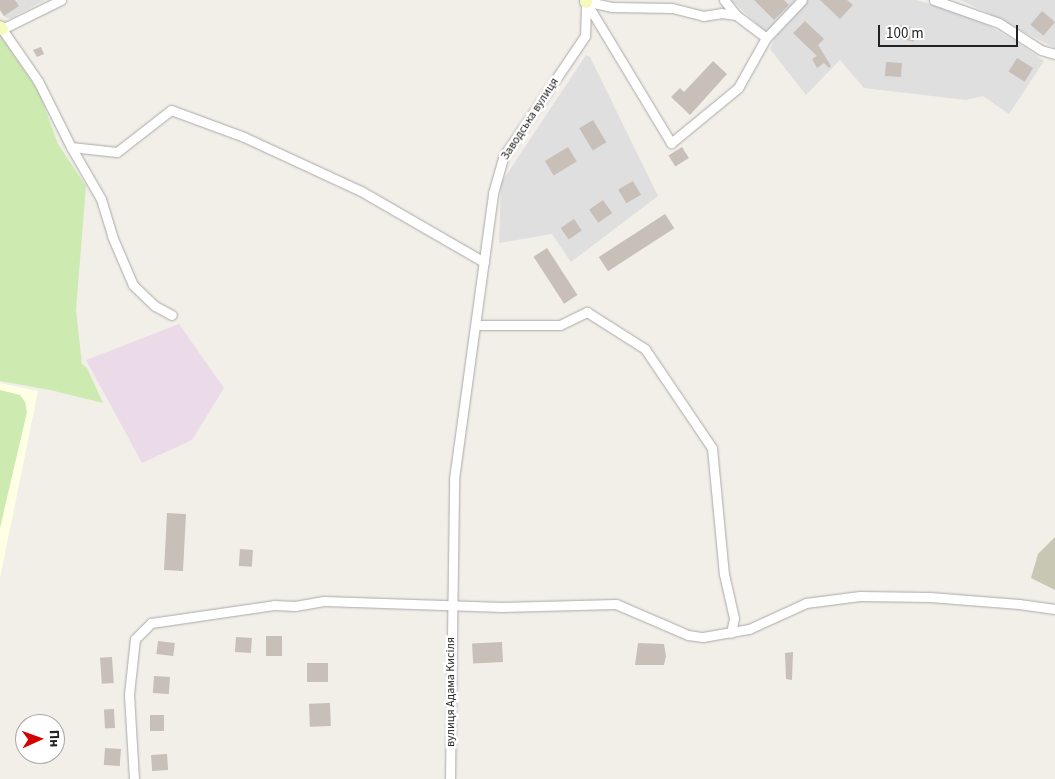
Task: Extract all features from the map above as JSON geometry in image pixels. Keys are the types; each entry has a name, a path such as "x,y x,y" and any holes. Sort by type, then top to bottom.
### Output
{"street":[{"path":"61,0 1,28 38,81 71,147 101,199 112,236 133,285 156,306 172,315"},
{"path":"724,0 736,15 766,38"},
{"path":"584,1 672,144 738,88 766,38 802,0"},
{"path":"934,0 945,2 999,24 1041,50 1055,54"},
{"path":"584,1 612,7 672,8 704,16 721,13 736,15"},
{"name":"Заводська вулиця","path":"475,328 493,192 503,156 585,36 584,1"},
{"path":"71,147 117,152 171,110 244,137 360,191 484,262"},
{"path":"475,328 560,325 587,312 645,348 712,448 724,574 734,618 731,632"},
{"name":"вулиця Адама Кисіля","path":"450,779 454,479 475,328"},
{"path":"134,779 129,694 135,639 151,623 324,601 502,607 616,604 688,635 703,636 749,629 806,603 860,596 930,597 1055,609"}],"shaded area":[{"path":"0,0 45,0 11,18 6,18 0,11"},
{"path":"731,0 797,0 792,8 766,32"},
{"path":"808,0 916,0 970,15 1017,42 1044,61 1009,114 983,96 966,100 864,88 840,60 806,95 770,49 775,37"},
{"path":"960,0 1055,0 1055,48 986,12"},
{"path":"586,55 590,57 658,196 571,262 552,234 499,243 501,183"},
{"path":"179,324 224,388 192,440 142,463 86,360"},
{"path":"0,383 38,391 0,578"},
{"path":"1055,537 1055,590 1031,578 1038,554"}],"green space":[{"path":"0,35 39,92 58,144 86,186 76,310 82,364 87,368 103,403 50,390 0,381"},
{"path":"0,390 20,395 25,402 27,412 0,528"}],"building":[{"path":"0,0 15,0 19,6 4,16 0,10"},
{"path":"754,0 784,0 789,5 774,20"},
{"path":"820,0 847,0 853,5 840,19"},
{"path":"1042,11 1055,22 1043,36 1030,25"},
{"path":"805,21 824,39 818,45 831,66 829,68 824,63 817,68 812,59 817,56 793,33"},
{"path":"899,25 917,29 914,42 896,38"},
{"path":"41,47 44,54 37,57 33,50"},
{"path":"1017,58 1033,68 1025,82 1009,72"},
{"path":"713,61 727,74 690,115 671,97 680,88 684,92"},
{"path":"886,62 902,63 901,77 885,76"},
{"path":"593,120 606,142 593,151 579,128"},
{"path":"568,147 577,162 554,175 545,161"},
{"path":"682,147 689,158 675,167 668,155"},
{"path":"633,181 641,195 626,203 618,190"},
{"path":"603,200 612,213 598,223 589,210"},
{"path":"665,214 674,228 608,271 599,257"},
{"path":"574,219 582,231 569,240 561,228"},
{"path":"547,248 577,295 564,304 534,257"},
{"path":"167,513 186,514 183,571 164,570"},
{"path":"240,549 253,550 252,567 239,566"},
{"path":"266,636 282,636 282,656 266,656"},
{"path":"236,637 252,638 251,653 235,652"},
{"path":"158,641 175,643 173,656 156,654"},
{"path":"502,642 503,662 473,664 472,644"},
{"path":"638,643 664,644 666,656 664,665 635,665"},
{"path":"793,652 792,680 786,679 785,653"},
{"path":"112,657 114,683 102,684 100,658"},
{"path":"307,663 328,663 328,682 307,682"},
{"path":"154,676 170,677 169,694 153,693"},
{"path":"330,703 331,726 310,727 309,704"},
{"path":"114,709 115,728 105,728 104,710"},
{"path":"150,715 164,715 164,731 150,731"},
{"path":"105,748 121,749 120,766 104,765"},
{"path":"167,754 168,770 152,771 151,755"}]}
